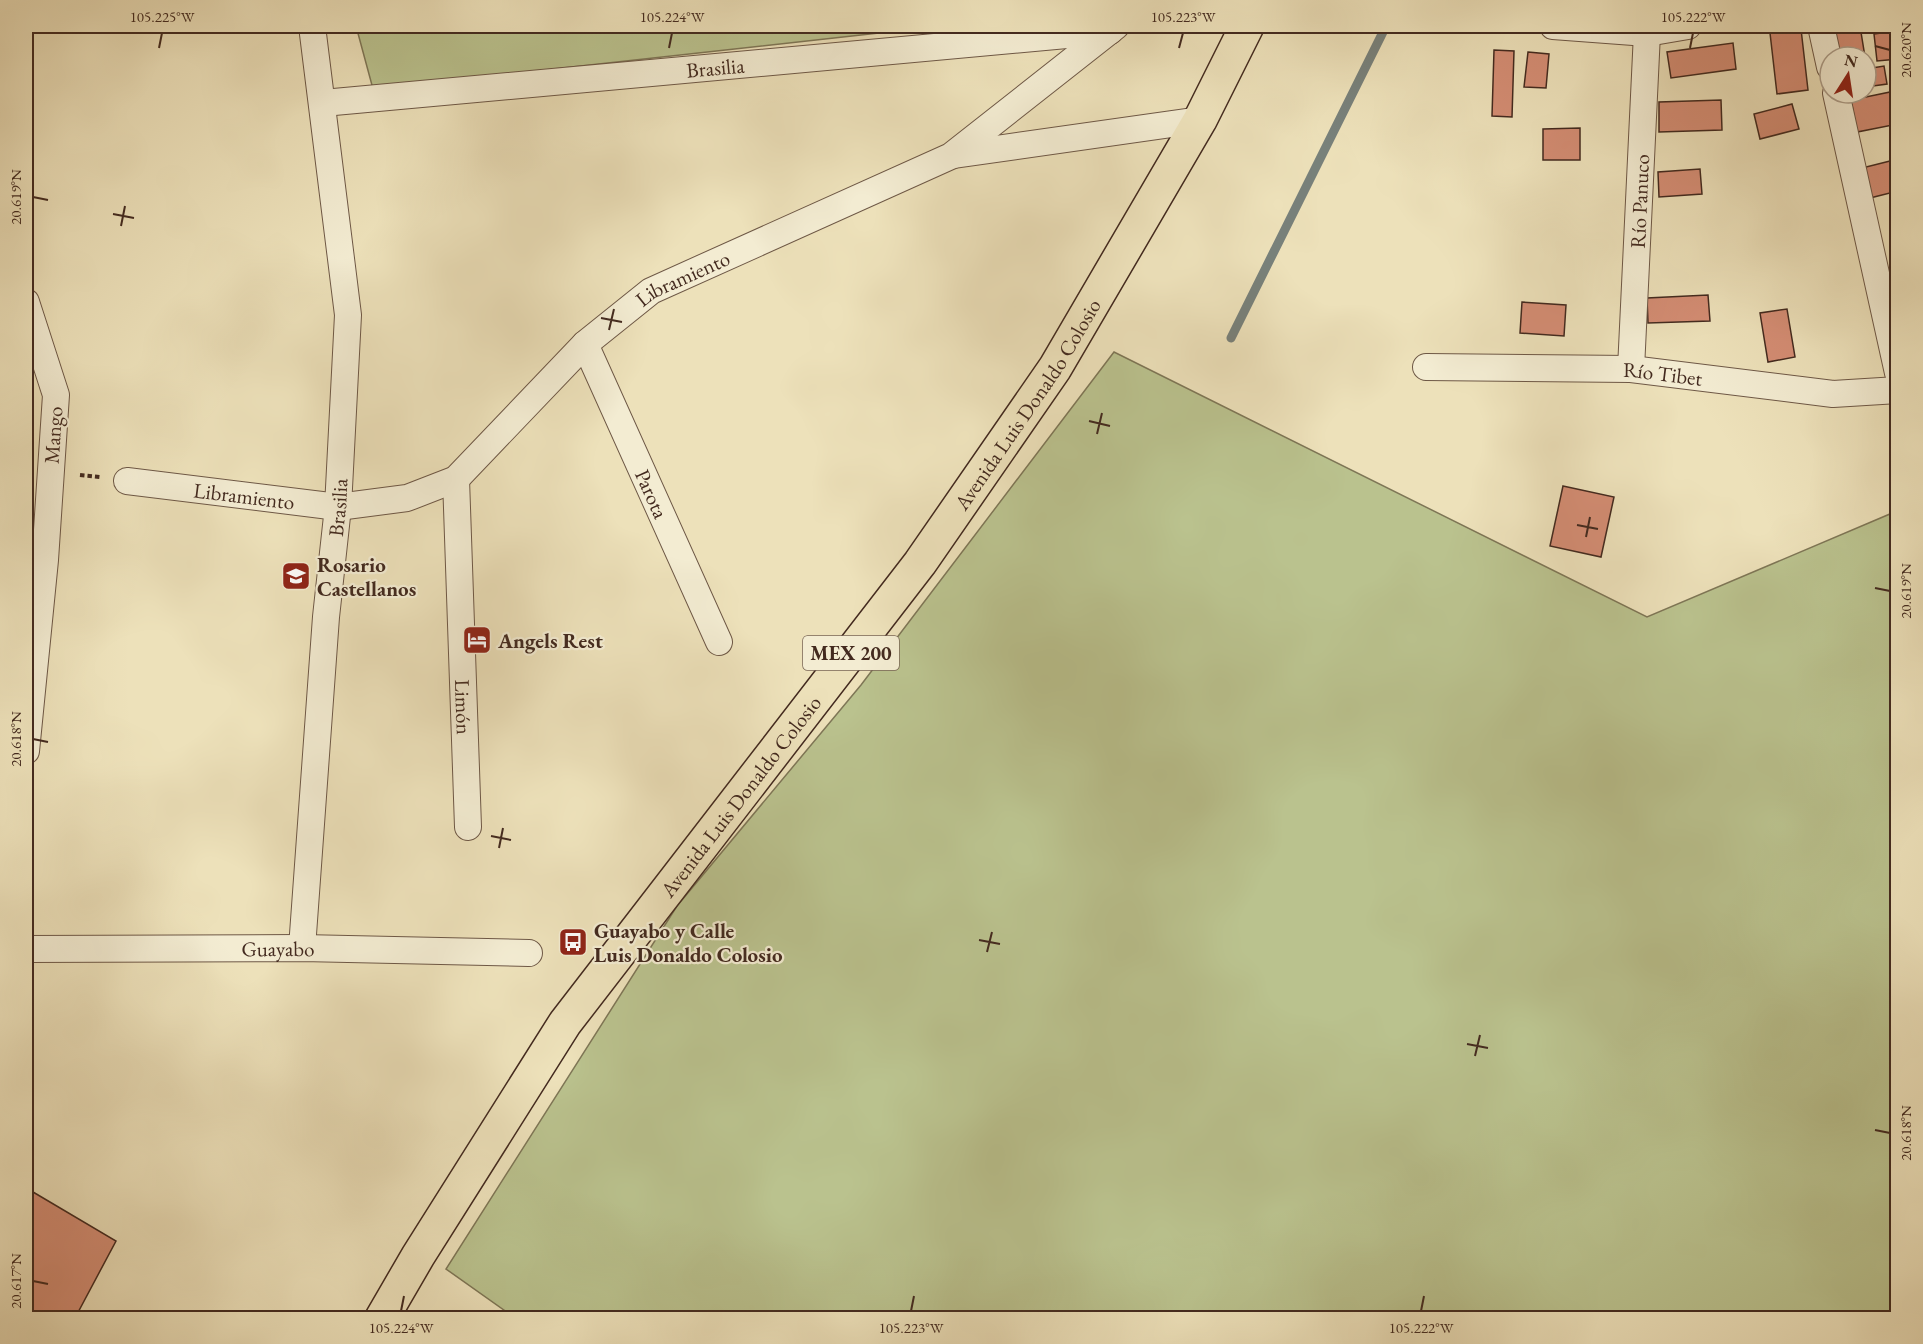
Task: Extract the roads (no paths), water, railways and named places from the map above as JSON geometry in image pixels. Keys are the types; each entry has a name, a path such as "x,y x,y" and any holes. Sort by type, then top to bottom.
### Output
{"main road":[{"name":"Avenida Luis Donaldo Colosio","path":"382,1318 418,1256 565,1023 920,563 1055,368 1200,120 1247,26"}],"street":[{"name":"Brasilia","path":"302,948 326,617 338,507 348,315 312,26"},
{"path":"1553,26 1647,33 1688,26"},
{"path":"1821,26 1825,45"},
{"name":"Brasilia","path":"323,103 1113,28"},
{"name":"Libramiento","path":"127,481 338,507 407,498 456,478 585,344 651,291 951,156 1113,28"},
{"name":"Río Panuco","path":"1630,369 1647,33"},
{"path":"1839,105 1898,373"},
{"path":"951,156 1200,120"},
{"name":"Mango","path":"26,303 56,395 26,751"},
{"name":"Parota","path":"585,344 719,642"},
{"name":"Río Tibet","path":"1426,367 1630,369 1833,394 1898,390"},
{"name":"Limón","path":"456,478 468,827"},
{"name":"Guayabo","path":"26,949 302,948 529,953"}],"waterway":[{"path":"1231,338 1386,26"}],"place":[{"name":"Rosario Castellanos","path":"296,576"},
{"name":"Angels Rest","path":"477,640"},
{"name":"Guayabo y Calle Luis Donaldo Colosio","path":"573,942"}]}
